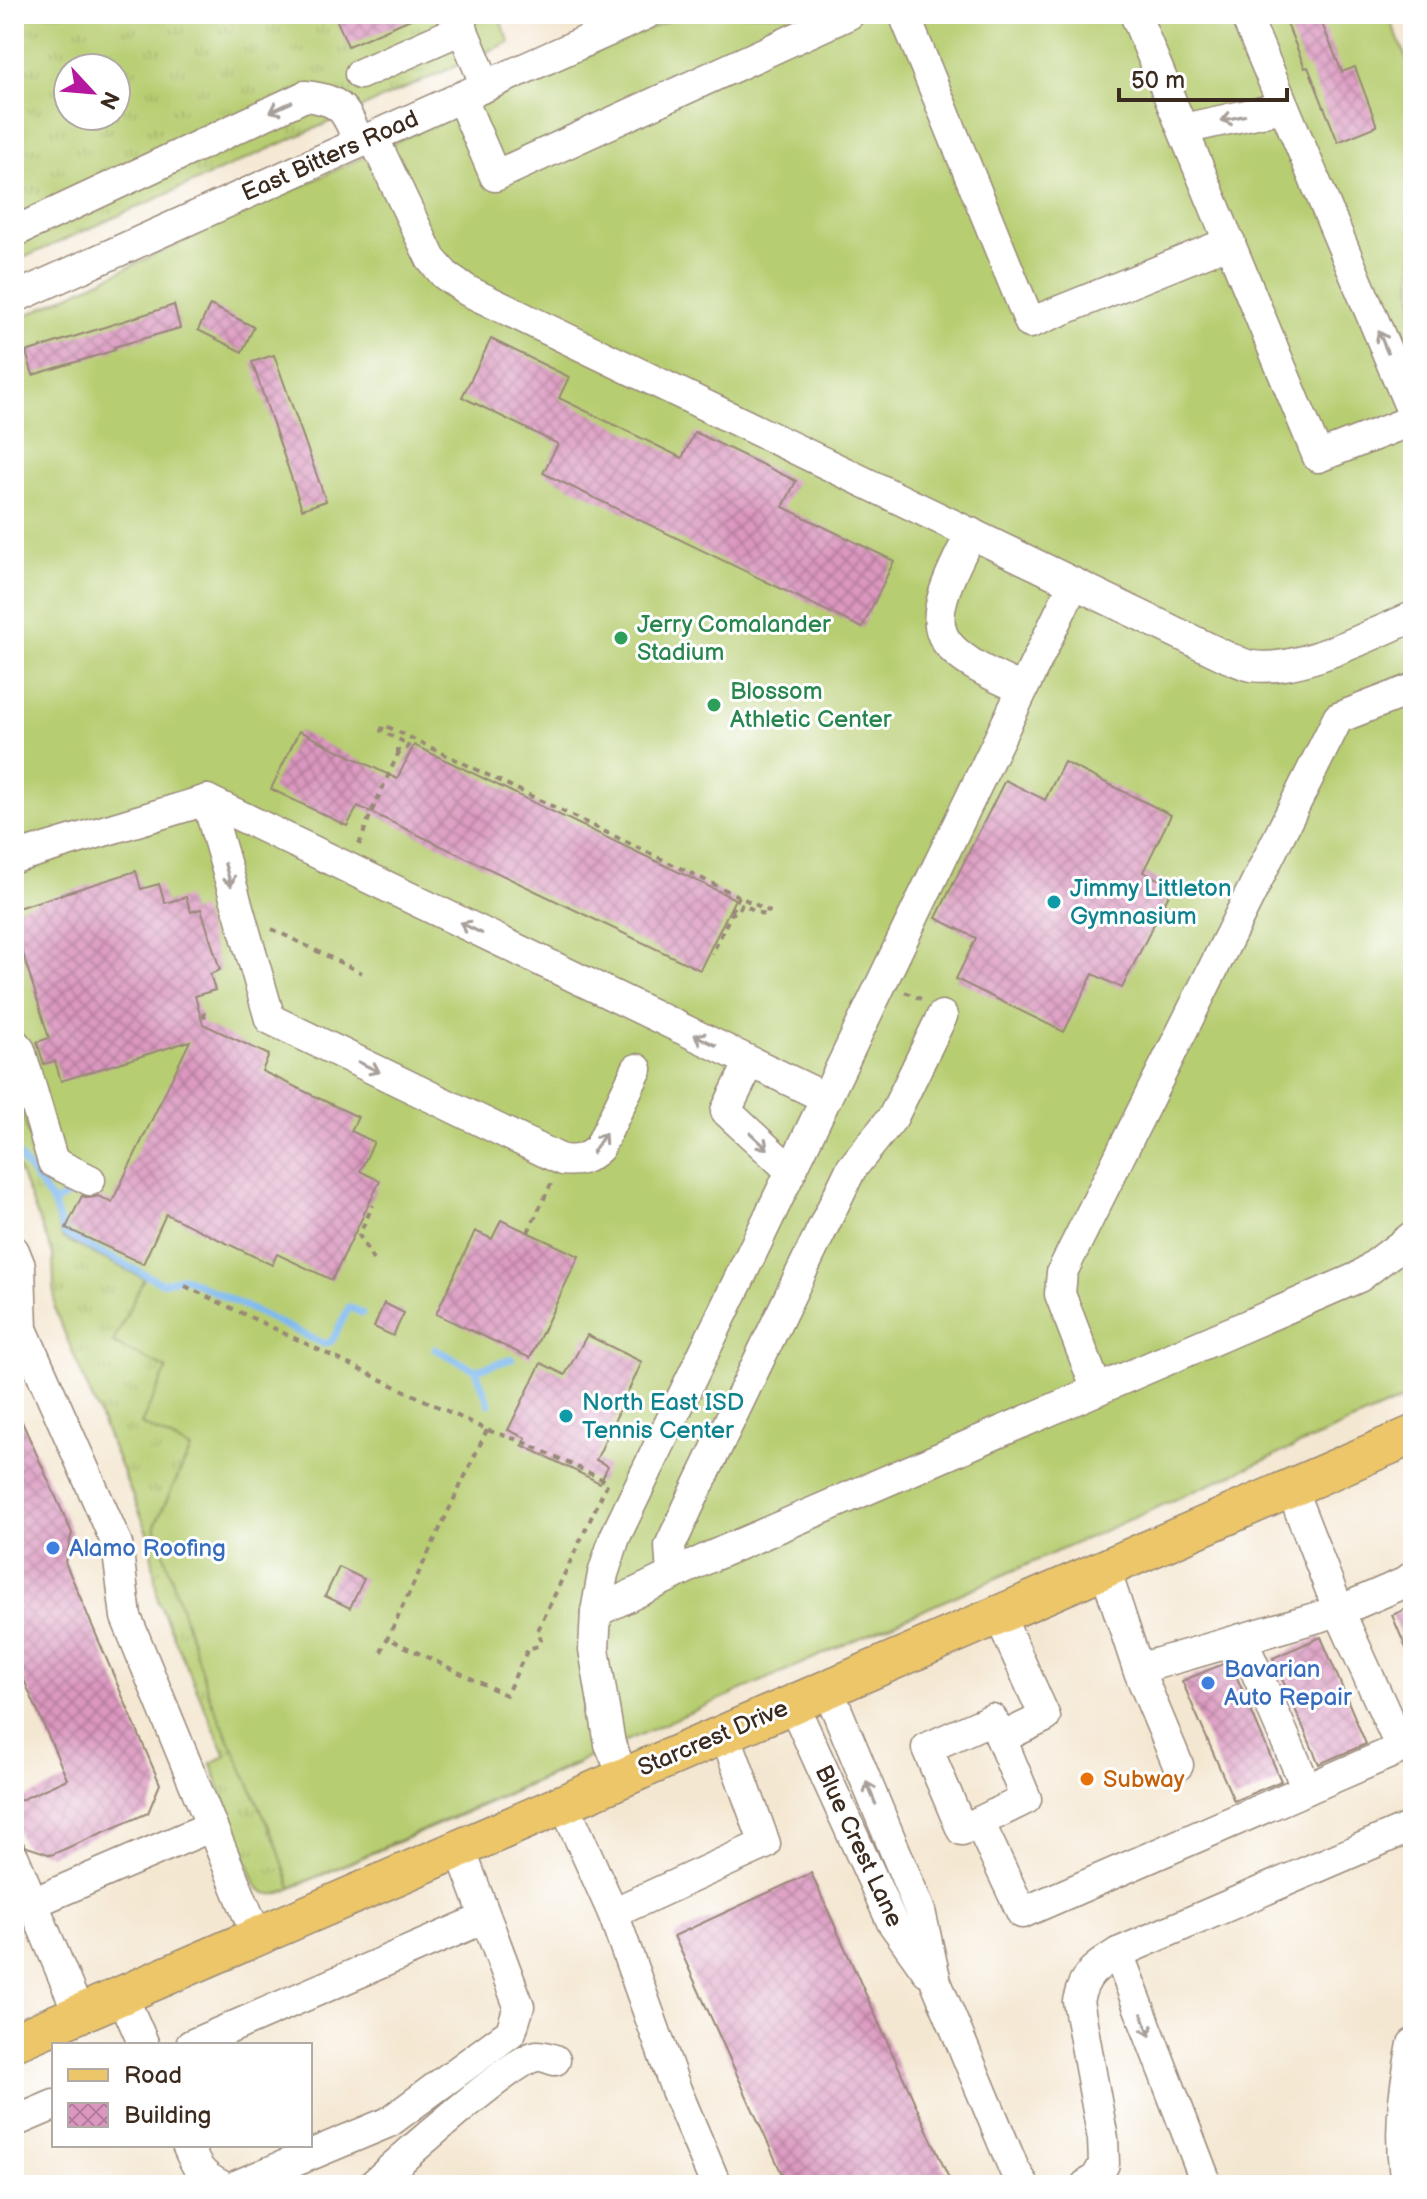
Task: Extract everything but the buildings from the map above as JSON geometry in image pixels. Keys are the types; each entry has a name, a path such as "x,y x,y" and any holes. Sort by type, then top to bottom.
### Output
{"main road":[{"name":"Starcrest Drive","path":"14,2042 1413,1435"}],"street":[{"path":"360,74 459,21 473,92 495,176 849,14"},
{"path":"904,14 1030,323 1230,242"},
{"path":"1135,14 1318,457 1413,420"},
{"path":"1245,14 1413,414"},
{"name":"East Bitters Road","path":"14,298 473,92 632,17"},
{"path":"14,232 305,96 327,98 347,113 366,140 431,259 445,275 468,291 1229,658 1251,666 1280,666 1307,661 1413,617"},
{"path":"1183,129 1284,107"},
{"path":"971,533 946,587 940,624 943,636 969,662 1022,689"},
{"path":"624,1777 610,1744 594,1649 596,1612 603,1574 615,1537 1074,583"},
{"path":"1097,1390 1060,1294 1062,1272 1338,718 1413,689"},
{"path":"14,858 207,800 826,1098"},
{"path":"207,800 270,1019 562,1160 574,1162 589,1158 599,1148 637,1069"},
{"path":"672,1575 670,1546 851,1169 893,1117 932,1008"},
{"path":"14,1043 20,1050 53,1162 90,1180"},
{"path":"750,1062 726,1111 791,1171"},
{"path":"596,1612 710,1557 1359,1277 1413,1236"},
{"path":"14,1251 20,1266 22,1329 117,1544 126,1617 257,1937"},
{"path":"979,1822 1022,1913 1407,1745 1339,1611 1291,1488"},
{"path":"1105,1569 1138,1669 1178,1765"},
{"path":"1138,1669 1339,1611 1404,1583 1413,1576"},
{"path":"999,1615 1045,1717 1001,1738"},
{"path":"1242,1639 1307,1789"},
{"name":"Blue Crest Lane","path":"828,1689 920,1911 936,1982 1014,2169 1024,2185"},
{"name":"Blue Crest Lane","path":"793,1704 892,1922 936,1982"},
{"path":"992,1719 1026,1799 979,1822 962,1830 927,1748 992,1719"},
{"path":"613,1913 765,1844 725,1734"},
{"path":"564,1804 613,1913 676,2090 716,2185"},
{"path":"23,1907 212,1826"},
{"path":"1086,2185 1096,2179 1104,2164 1103,2139 1078,2001 1081,1984 1091,1971 1118,1953 1411,1832"},
{"path":"238,2185 389,2122 511,2032 519,2006 460,1849"},
{"path":"14,1858 23,1907 79,2014"},
{"path":"196,2043 485,1918"},
{"path":"1118,1953 1207,2185"},
{"path":"122,1995 143,2043"},
{"path":"1407,2185 1402,2136 1406,2078 1413,2044"},
{"path":"373,2185 506,2073 536,2055 555,2060"},
{"path":"14,2122 52,2106"},
{"path":"188,2147 207,2182"}],"path":[{"path":"357,851 402,741 381,731 384,725 769,911 766,916 742,904 739,911 731,914"},
{"path":"398,754 407,748 411,739"},
{"path":"712,954 739,896"},
{"path":"270,928 362,973"},
{"path":"898,988 932,1008"},
{"path":"203,1012 207,1023"},
{"path":"528,1232 562,1160"},
{"path":"373,1205 359,1235 373,1260"},
{"path":"185,1286 487,1430 524,1442 608,1482 538,1630 541,1640 538,1646 528,1649 506,1695 387,1638"},
{"path":"381,1652 487,1430"}],"green space":[{"path":"14,14 497,14 510,42 14,262"},
{"name":"Blossom Athletic Center","path":"684,14 1388,14 1413,75 1413,1395 291,1888 275,1840 210,1698 155,1525 191,1449 141,1424 167,1369 113,1343 144,1278 62,1238 14,1089 14,321 504,91"},
{"path":"14,1076 62,1238 146,1279 193,1448 583,1756 578,1764 278,1894 266,1893 256,1885 211,1763 226,1756 158,1601 149,1535 55,1310 53,1255 14,1158"}],"waterway":[{"path":"14,1149 53,1203 64,1234 162,1283 183,1277 324,1344 332,1341 349,1307 362,1313"},
{"path":"53,1203 85,1187"},
{"path":"435,1349 476,1370 512,1359"},
{"path":"476,1370 489,1404"}],"place":[{"name":"Jerry Comalander Stadium","path":"621,638"},
{"name":"Blossom Athletic Center","path":"714,705"},
{"name":"Jimmy Littleton Gymnasium","path":"1054,902"},
{"name":"North East ISD Tennis Center","path":"566,1416"},
{"name":"Alamo Roofing","path":"53,1548"},
{"name":"Bavarian Auto Repair","path":"1208,1683"},
{"name":"Subway","path":"1087,1779"}]}
